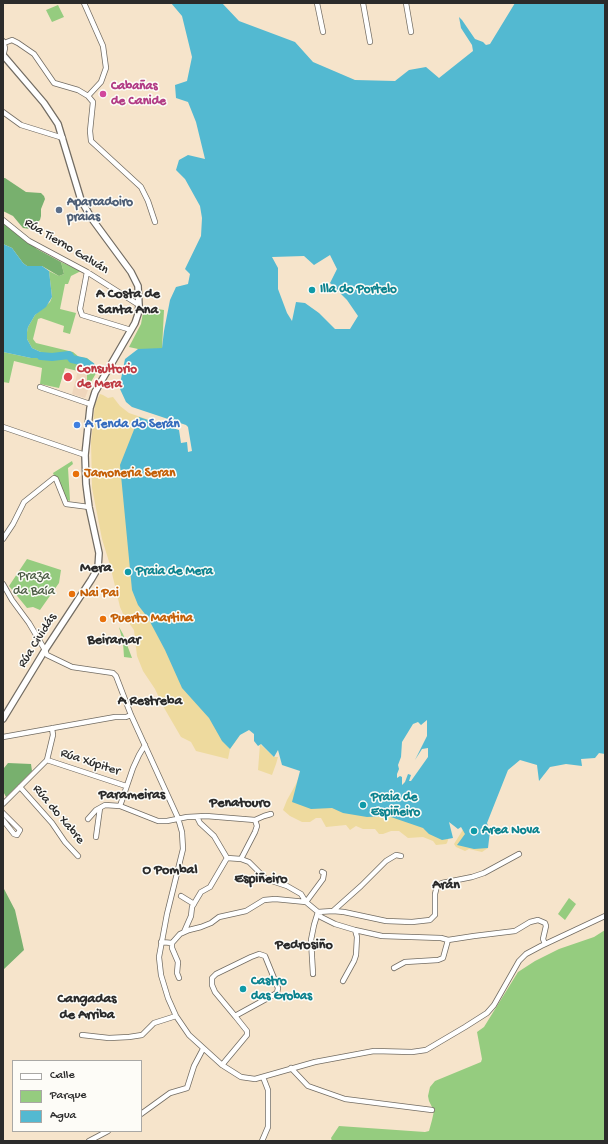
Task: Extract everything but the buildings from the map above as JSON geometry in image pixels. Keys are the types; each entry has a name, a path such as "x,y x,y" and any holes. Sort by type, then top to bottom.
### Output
{"main road":[{"name":"Rúa Cividás","path":"3,57 50,111 58,124 80,200 131,272 138,286 139,305 138,314 131,330 94,392 90,404 85,455 89,507 99,557 98,568 44,650 3,719"}],"street":[{"path":"84,3 103,46 106,68 101,82 88,96"},
{"path":"317,3 323,32"},
{"path":"363,3 370,42"},
{"path":"406,3 411,32"},
{"path":"3,57 3,42 12,40 34,54 54,83 74,89 88,96 93,102 90,132 91,141 141,187 148,201 155,222"},
{"path":"3,112 21,125 63,138"},
{"name":"Rúa Tierno Galván","path":"3,220 29,241 87,272 139,305"},
{"path":"87,272 80,309 82,315 131,330"},
{"path":"40,387 90,404"},
{"path":"3,427 85,455"},
{"path":"3,539 13,524 24,502 54,478 56,479 66,504 89,507"},
{"path":"3,584 44,650 46,656 72,667 113,673 116,676 131,716 178,818 182,832 183,849 161,942 159,957 161,975 168,998 176,1016 189,1035 202,1049 222,1065 242,1077 255,1079 274,1072 315,1062 374,1051 412,1052 426,1050 487,1013 494,1005 519,961 526,954 605,916"},
{"path":"3,737 115,717 131,716"},
{"path":"47,760 53,734 52,728"},
{"path":"120,806 126,786 139,755 145,746"},
{"name":"Rúa Xúpiter","path":"47,760 126,786"},
{"name":"Rúa do Xabre","path":"47,760 20,787 52,823 65,842 78,856"},
{"path":"3,804 20,787"},
{"path":"88,819 96,810 106,806 120,806 158,821 197,817 224,817 247,821 272,814"},
{"path":"96,837 100,808"},
{"path":"3,813 20,830 17,835 14,834 3,820"},
{"path":"197,817 200,823 214,836 227,858"},
{"path":"240,859 255,832 255,820"},
{"path":"318,912 344,912 386,921 412,922 430,920 435,915 435,894 437,886 442,883 484,873 519,854"},
{"path":"333,911 386,861 396,855 401,856"},
{"path":"227,858 240,859 249,862 266,879 287,886 301,894 306,902 318,912 321,917 355,930 382,936 441,938 448,940 514,931 534,920 543,921 545,923 546,926 543,939 545,944"},
{"path":"184,932 191,916 192,907 202,892 210,887 227,858"},
{"path":"306,902 323,879 324,873 322,872"},
{"path":"180,896 194,904"},
{"path":"179,978 177,973 178,962 172,948 172,943 180,934 211,923 219,917 246,911 264,900 275,899 306,902"},
{"path":"313,974 311,940 318,912"},
{"path":"343,981 354,961 356,954 357,936 355,930"},
{"path":"394,968 405,962 438,960 443,958 448,940"},
{"path":"161,942 172,943"},
{"path":"222,1065 248,1035 247,1031 215,992 212,985 212,978 216,974 251,957 259,954 265,956 278,988 277,993 235,1016"},
{"path":"82,1035 109,1038 142,1035 154,1024 176,1016"},
{"path":"142,1113 170,1093 187,1088 194,1066 202,1049"},
{"path":"291,1068 308,1086 345,1099 432,1110"},
{"path":"262,1141 268,1127 268,1090 263,1077"},
{"path":"89,1141 106,1132"}],"shaded area":[{"path":"80,363 88,367 87,381 91,382 85,398 72,394"}],"green space":[{"path":"58,5 64,17 52,22 46,10"},
{"path":"3,178 26,192 41,193 44,196 45,199 41,209 40,220 30,229 23,228 13,216 3,211"},
{"path":"3,224 8,225 37,249 61,262 64,274 59,276 42,266 27,266 23,263 12,248 3,244"},
{"path":"61,262 81,271 71,276 68,284 65,284 60,309 76,313 70,334 63,332 64,326 41,318 38,319 33,339 36,343 73,352 79,357 87,358 99,368 91,382 87,381 87,367 80,363 78,371 65,368 59,388 40,384 42,368 14,361 9,383 3,382 3,352 31,358 48,359 52,356 32,348 27,339 27,332 28,327 35,315 50,302 52,297 49,271 59,276 64,274"},
{"path":"144,307 164,310 162,349 138,349 129,347 141,324"},
{"path":"72,461 73,464 68,468 70,501 63,499 53,473"},
{"name":"Praza da Baía","path":"27,559 61,570 59,583 40,610 33,607 27,608 9,586"},
{"path":"119,627 132,658 124,657 123,642"},
{"path":"8,763 31,764 32,771 6,797 3,791 3,771"},
{"path":"3,887 15,910 24,950 3,970"},
{"path":"569,898 576,904 565,920 558,914"},
{"path":"605,930 605,1141 332,1141 331,1138 339,1126 425,1132 429,1131 434,1111 428,1096 430,1087 435,1081 481,1062 482,1059 477,1032 484,1027 518,972 535,961 559,949 594,937"}],"sand":[{"path":"100,394 108,398 113,397 120,406 129,413 176,429 240,735 230,749 228,759 196,751 191,742 181,737 155,689 143,671 137,656 134,630 124,616 120,607 102,539 92,488 91,442 95,404"},
{"path":"260,744 274,757 278,757 272,775 258,770"},
{"name":"Praia de Espiñeiro","path":"301,772 449,830 450,834 447,843 436,845 433,841 423,837 408,838 399,831 379,834 375,829 363,829 356,826 350,830 346,825 326,827 321,818 316,818 310,822 302,822 290,816 283,810"},
{"name":"Area Nova","path":"467,823 488,844 488,848 482,852 469,849 465,851 456,847 454,844"}],"water":[{"path":"171,3 222,3 239,21 295,42 313,62 355,80 395,81 409,70 426,67 439,78 473,51 472,45 461,28 459,17 475,39 486,45 490,44 515,3 605,3 605,754 599,753 595,758 581,759 582,766 566,764 550,767 539,781 537,765 520,760 508,770 487,823 490,831 488,848 474,849 457,845 465,834 461,827 458,829 449,822 453,838 442,840 429,834 423,828 388,816 367,817 343,813 332,808 311,809 292,802 300,771 282,765 278,750 274,757 261,744 258,746 254,741 254,734 249,730 240,735 230,749 222,741 209,718 182,688 165,650 148,618 138,605 132,590 120,465 139,417 179,430 181,443 187,442 188,452 192,451 188,427 186,425 132,407 126,402 120,389 125,359 138,349 162,348 170,300 176,287 188,284 190,274 185,269 201,236 202,218 200,206 185,179 176,170 179,160 188,155 205,159 196,122 188,102 176,98 175,85 187,81 192,57 182,16","holes":["330,255 337,269 330,283 347,300 358,316 350,329 335,329 319,313 305,303 296,302 292,321 287,313 278,289 278,268 272,257 304,256 314,265","427,720 427,736 415,760 422,749 428,748 428,757 411,781 409,781 411,775 408,774 402,785 402,777 400,776 397,778 402,742 413,724 418,722 421,725"]},
{"path":"3,244 12,248 27,266 42,266 49,271 52,297 46,307 35,315 28,327 27,339 32,348 52,356 52,358 31,358 3,352"}],"waterway":[{"path":"41,356 52,357 69,355 72,359 85,362 91,366"}],"place":[{"name":"Cabañas de Canide","path":"103,94"},
{"name":"Aparcadoiro praias","path":"59,210"},
{"name":"Illa do Portelo","path":"312,290"},
{"name":"Consultorio de Mera","path":"68,377"},
{"name":"A Tenda do Serán","path":"77,425"},
{"name":"Jamoneria Seran","path":"76,474"},
{"name":"Praia de Mera","path":"128,572"},
{"name":"Nai Pai","path":"72,594"},
{"name":"Puerto Martina","path":"103,619"},
{"name":"Praia de Espiñeiro","path":"363,805"},
{"name":"Area Nova","path":"474,831"},
{"name":"Castro das Grobas","path":"243,989"}],"district":[{"name":"A Costa de Santa Ana","path":"128,304"},
{"name":"Mera","path":"96,569"},
{"name":"Beiramar","path":"114,641"},
{"name":"A Restreba","path":"150,702"},
{"name":"Parameiras","path":"132,796"},
{"name":"Penatouro","path":"240,804"},
{"name":"O Pombal","path":"170,871"},
{"name":"Espiñeiro","path":"261,880"},
{"name":"Arán","path":"446,886"},
{"name":"Pedrosiño","path":"304,946"},
{"name":"Cangadas de Arriba","path":"87,1008"}]}
